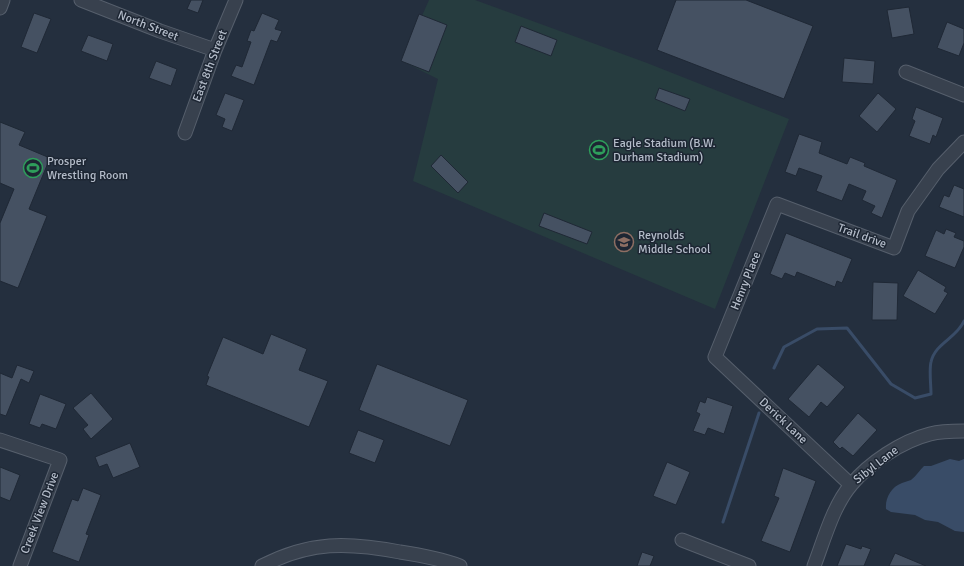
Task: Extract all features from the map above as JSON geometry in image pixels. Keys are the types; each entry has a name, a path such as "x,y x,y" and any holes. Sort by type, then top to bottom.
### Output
{"street":[{"path":"0,8 3,0"},
{"name":"North Street","path":"82,0 160,31 215,50"},
{"name":"East 8th Street","path":"185,133 215,50 236,0"},
{"path":"906,72 964,95"},
{"name":"Trail drive","path":"777,204 894,248 908,211 938,169 964,142"},
{"name":"Henry Place","path":"715,358 777,204"},
{"name":"Derick Lane","path":"715,358 851,485"},
{"name":"Sibyl Lane","path":"814,566 843,497 851,485 874,463 900,446 930,434 964,431"},
{"name":"Creek View Drive","path":"0,440 60,460 20,566"},
{"path":"682,540 749,566"},
{"path":"262,566 281,557 310,548 346,544 371,546 420,555 460,566"}],"green space":[{"name":"Eagle Stadium (B.W. Durham Stadium)","path":"429,0 475,0 647,63 789,119 715,309 413,181 438,79 402,61"}],"water":[{"path":"950,459 959,461 964,459 964,532 955,531 938,522 925,520 915,515 891,512 886,509 888,497 895,487 911,480 924,466 931,466"}],"building":[{"path":"191,0 203,0 198,13 187,9"},
{"path":"676,0 746,0 813,26 784,99 657,50"},
{"path":"909,7 914,34 892,38 887,10"},
{"path":"34,13 51,19 37,53 21,47"},
{"path":"262,13 279,20 275,29 282,31 277,42 271,40 254,85 231,76 236,65 242,67 251,42 247,41 251,30 254,31"},
{"path":"419,14 447,25 429,72 401,61"},
{"path":"947,22 964,29 964,43 959,56 937,48"},
{"path":"521,26 557,40 551,56 515,42"},
{"path":"88,35 113,44 107,61 81,51"},
{"path":"844,58 875,61 873,84 842,82"},
{"path":"156,61 177,69 171,86 149,78"},
{"path":"659,88 690,99 685,111 655,99"},
{"path":"225,93 244,100 232,131 222,127 225,119 216,115"},
{"path":"878,93 896,109 877,132 859,116"},
{"path":"916,107 943,118 936,137 933,135 930,144 909,136 915,121 912,119"},
{"path":"0,122 25,132 19,145 50,158 29,209 47,216 18,288 0,281 0,223 14,189 0,183"},
{"path":"799,134 822,142 819,153 847,164 850,157 865,163 864,166 897,180 882,218 871,213 875,206 862,200 866,191 849,184 842,201 816,191 822,176 799,168 796,176 785,172"},
{"path":"441,155 468,182 458,193 431,166"},
{"path":"954,185 964,189 964,217 939,207 944,195 949,197"},
{"path":"544,213 592,232 587,244 539,226"},
{"path":"946,229 956,233 954,237 964,241 964,247 955,268 925,256 936,230 944,234"},
{"path":"786,233 852,259 842,283 837,281 835,287 797,272 795,277 785,273 782,279 770,274"},
{"path":"918,270 946,287 944,291 948,293 935,314 903,296"},
{"path":"873,282 898,283 897,320 872,320"},
{"path":"271,334 307,349 299,370 328,381 309,427 206,385 209,377 207,376 223,337 263,354"},
{"path":"377,364 468,400 450,446 359,410"},
{"path":"818,364 845,387 827,407 821,402 809,417 788,399"},
{"path":"17,365 34,371 29,383 21,379 6,416 0,414 0,373 12,378"},
{"path":"91,393 113,419 91,439 83,429 88,425 73,408"},
{"path":"40,394 66,404 56,429 42,424 40,428 29,424"},
{"path":"707,397 733,406 724,434 708,428 705,435 693,431 700,414 696,412 700,401 705,403"},
{"path":"858,413 877,430 853,456 842,447 840,449 833,442"},
{"path":"358,430 384,440 375,463 349,453"},
{"path":"130,443 140,467 113,478 107,464 99,467 95,457"},
{"path":"667,462 690,472 676,505 653,496"},
{"path":"0,467 20,475 10,501 0,497"},
{"path":"783,468 816,481 790,552 761,541 779,498 774,496"},
{"path":"83,488 101,495 86,534 89,535 79,562 52,552 72,499 78,501"},
{"path":"846,544 861,549 862,546 871,549 864,566 837,566"},
{"path":"642,552 654,556 650,566 637,566"},
{"path":"895,553 926,566 889,566"}],"waterway":[{"path":"774,368 784,347 817,329 847,328 891,384 915,398 931,394 930,369 933,355 941,345 961,327 964,321"},
{"path":"723,522 759,413"}],"place":[{"name":"Eagle Stadium (B.W. Durham Stadium)","path":"599,150"},
{"name":"Prosper Wrestling Room","path":"33,168"},
{"name":"Reynolds Middle School","path":"624,242"}]}
